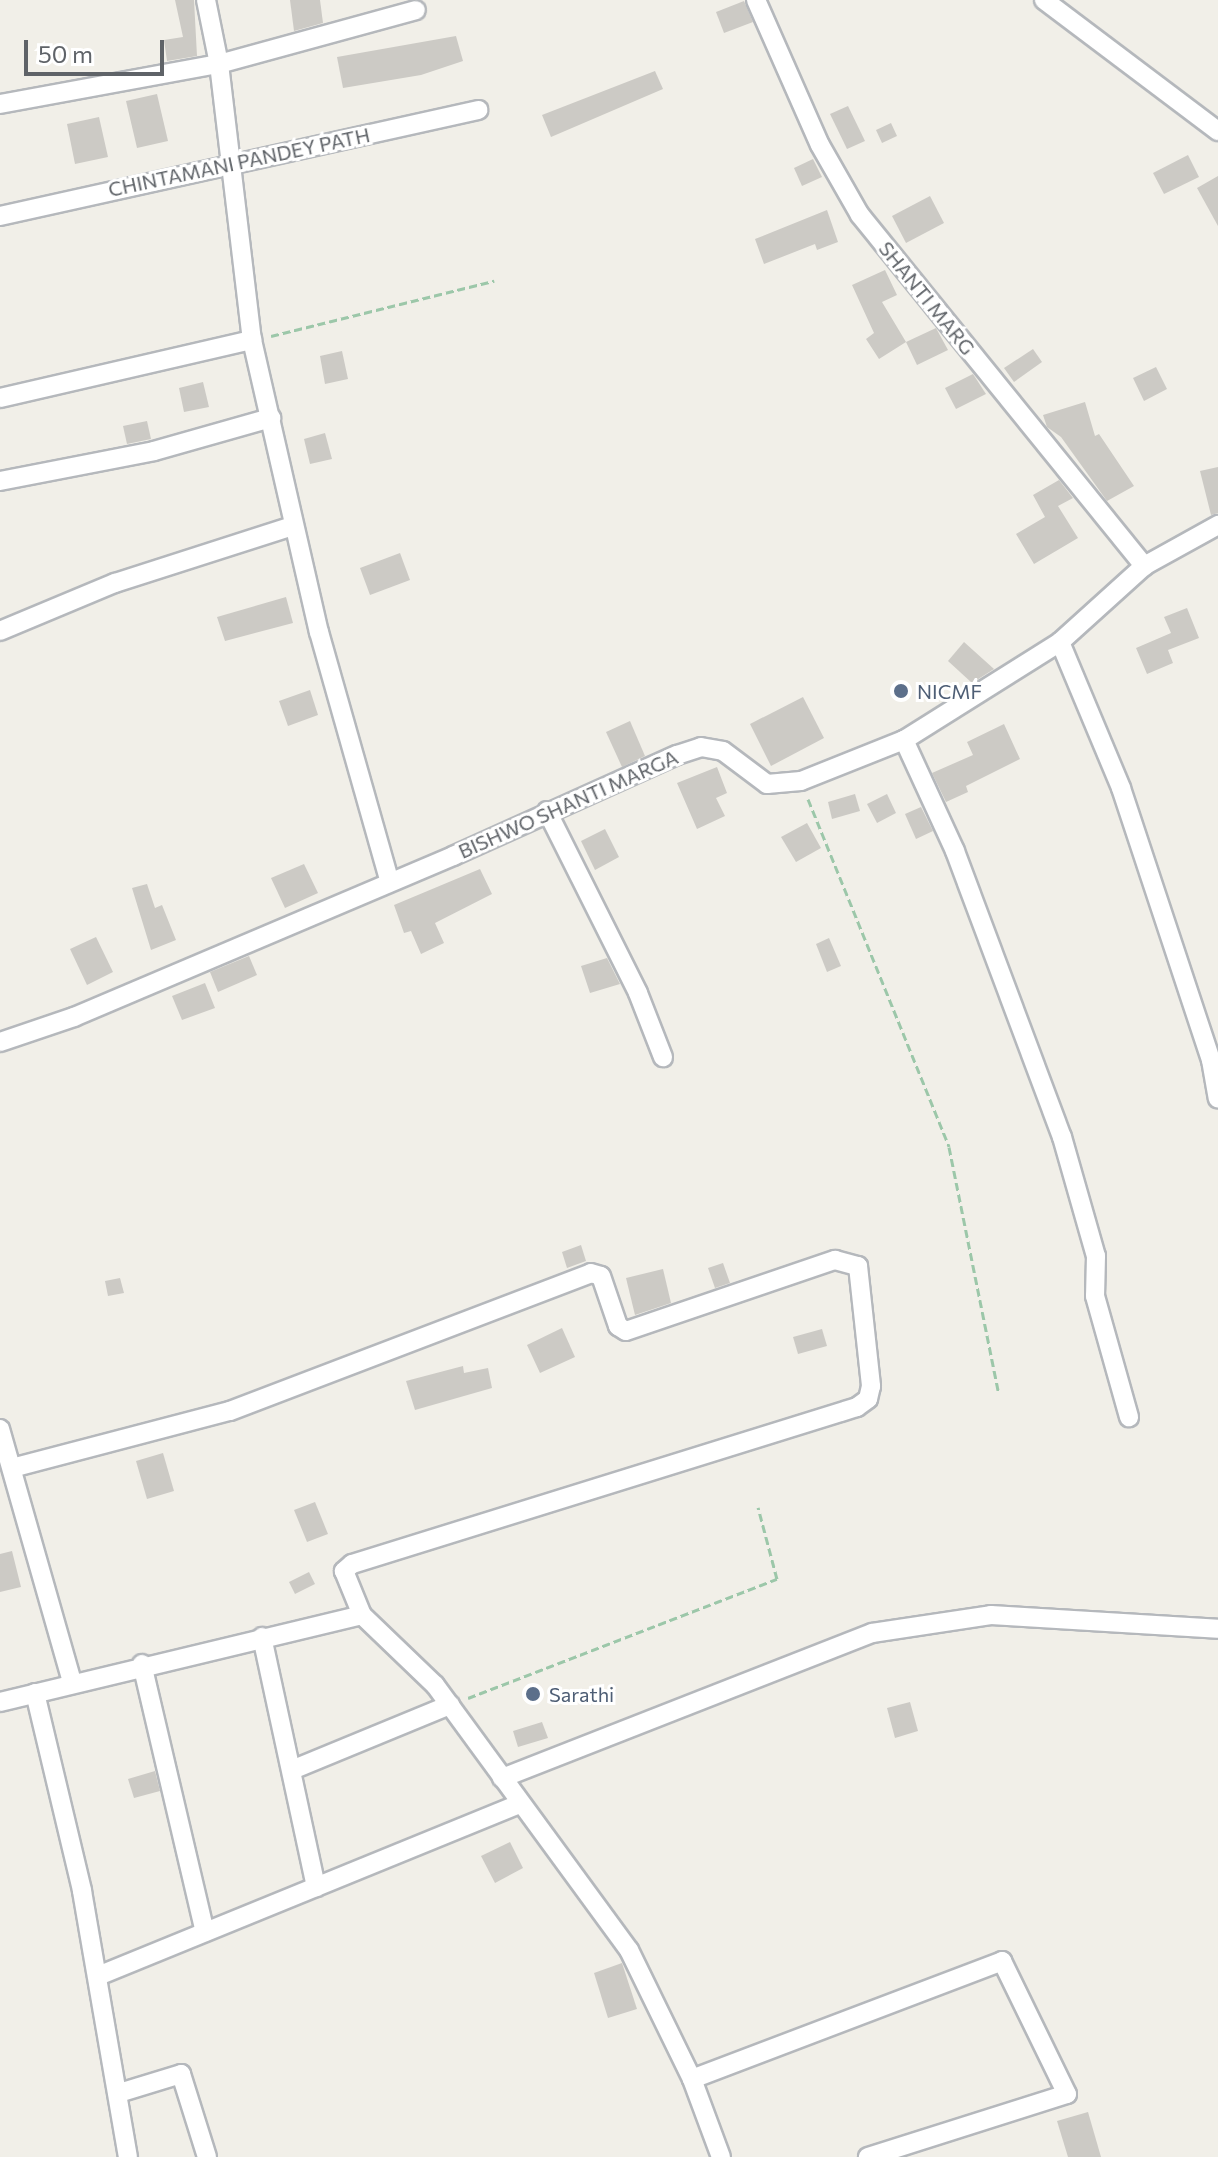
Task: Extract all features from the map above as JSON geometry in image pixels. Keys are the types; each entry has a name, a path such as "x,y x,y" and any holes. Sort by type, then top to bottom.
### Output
{"street":[{"path":"206,0 219,64 227,163 252,340 293,526 389,880"},
{"name":"SHANTI MARG","path":"756,0 820,145 860,215 1144,566"},
{"path":"1044,0 1217,130"},
{"path":"0,104 219,64 416,10"},
{"name":"CHINTAMANI PANDEY PATH","path":"0,216 227,163 478,110"},
{"path":"0,398 252,340"},
{"path":"0,481 154,451 271,418"},
{"name":"BISHWO SHANTI MARGA","path":"0,1042 74,1017 701,747 723,751 767,784 801,781 904,740 1060,642 1144,566 1218,525"},
{"path":"0,631 115,583 293,526"},
{"path":"1060,642 1121,788 1211,1060 1218,1098"},
{"path":"904,740 955,851 1062,1137 1096,1256 1095,1296 1129,1417"},
{"path":"547,811 638,993 663,1057"},
{"path":"12,1468 230,1411 591,1273 601,1276 618,1326 626,1331 835,1260 848,1259 858,1266 871,1386 868,1399 857,1407 352,1564 343,1579 362,1615 450,1705 518,1805 593,1896 629,1950 692,2079 721,2157"},
{"path":"0,1429 72,1682"},
{"path":"0,1702 142,1664 362,1615"},
{"path":"502,1778 872,1633 991,1615 1218,1629"},
{"path":"262,1637 316,1887"},
{"path":"142,1664 205,1932"},
{"path":"35,1693 98,1976 128,2157"},
{"path":"292,1770 450,1705"},
{"path":"98,1976 518,1805"},
{"path":"692,2079 1002,1961 1067,2094 868,2157"},
{"path":"119,2093 181,2074 207,2157"}],"path":[{"path":"252,340 494,281"},
{"path":"801,781 949,1147 998,1391"},
{"path":"450,1705 777,1579 758,1507"}],"building":[{"path":"175,0 194,0 197,56 167,61 164,40 183,37"},
{"path":"290,0 320,0 323,23 294,31"},
{"path":"744,1 753,22 724,33 716,12"},
{"path":"456,36 463,61 421,75 343,88 337,57"},
{"path":"655,71 663,89 551,137 542,115"},
{"path":"157,94 168,141 137,148 126,101"},
{"path":"848,106 865,141 847,149 830,114"},
{"path":"99,117 108,157 75,164 67,124"},
{"path":"891,123 897,136 882,143 876,130"},
{"path":"1188,155 1199,177 1164,194 1153,173"},
{"path":"813,159 822,177 802,186 794,168"},
{"path":"1218,176 1218,226 1197,188"},
{"path":"930,196 944,223 906,243 892,216"},
{"path":"827,210 838,242 817,250 815,244 764,264 755,239"},
{"path":"885,270 897,295 882,302 906,342 879,359 866,339 874,333 852,285"},
{"path":"936,328 948,350 917,365 906,342"},
{"path":"1033,349 1042,362 1014,382 1004,368"},
{"path":"342,351 348,379 325,384 320,356"},
{"path":"1156,367 1167,389 1144,401 1133,378"},
{"path":"973,374 986,394 956,409 945,388"},
{"path":"203,382 209,407 184,412 179,388"},
{"path":"1085,402 1095,436 1099,434 1134,486 1107,501 1061,437 1047,427 1043,415"},
{"path":"147,421 151,439 127,444 123,426"},
{"path":"325,433 332,459 310,464 304,439"},
{"path":"1218,467 1218,513 1211,515 1200,471"},
{"path":"1059,480 1073,498 1058,506 1078,538 1034,564 1016,534 1045,517 1033,495"},
{"path":"400,553 410,580 370,595 360,568"},
{"path":"286,597 293,623 225,641 217,617"},
{"path":"1187,608 1199,638 1168,650 1173,663 1147,674 1136,648 1171,633 1164,617"},
{"path":"964,642 994,669 972,683 948,661"},
{"path":"310,690 318,715 288,726 279,701"},
{"path":"803,697 824,738 771,766 750,724"},
{"path":"630,721 645,756 622,767 606,732"},
{"path":"1004,724 1020,759 966,786 968,792 946,802 932,773 973,755 967,742"},
{"path":"717,767 727,793 716,798 725,816 697,829 677,783"},
{"path":"855,794 860,811 832,819 828,802"},
{"path":"887,794 896,813 877,823 867,804"},
{"path":"921,807 933,831 916,839 905,814"},
{"path":"807,823 821,848 796,862 781,837"},
{"path":"605,829 619,857 595,870 581,841"},
{"path":"304,864 318,893 285,908 271,878"},
{"path":"480,869 492,894 435,923 444,943 421,954 411,931 404,933 394,905"},
{"path":"147,884 155,908 162,905 176,940 151,950 132,888"},
{"path":"96,937 113,972 87,985 70,949"},
{"path":"829,938 841,966 827,972 816,944"},
{"path":"249,956 257,975 218,992 210,972"},
{"path":"607,958 620,984 590,993 581,966"},
{"path":"205,983 215,1008 182,1020 172,996"},
{"path":"581,1245 586,1261 567,1268 562,1252"},
{"path":"723,1263 730,1283 715,1288 708,1268"},
{"path":"663,1269 671,1303 635,1315 626,1278"},
{"path":"120,1278 124,1293 108,1296 105,1281"},
{"path":"562,1328 575,1357 540,1373 527,1345"},
{"path":"822,1329 827,1346 798,1354 793,1337"},
{"path":"463,1366 464,1373 488,1368 492,1388 415,1410 406,1381"},
{"path":"163,1453 174,1491 147,1499 136,1461"},
{"path":"315,1502 328,1534 307,1542 294,1510"},
{"path":"12,1551 21,1587 0,1592 0,1554"},
{"path":"309,1572 315,1584 295,1594 289,1582"},
{"path":"910,1702 918,1731 895,1738 887,1708"},
{"path":"542,1722 548,1738 518,1747 513,1731"},
{"path":"155,1771 160,1791 134,1798 128,1779"},
{"path":"510,1842 523,1868 495,1883 481,1856"},
{"path":"622,1963 637,2009 608,2018 594,1973"},
{"path":"1088,2112 1101,2157 1068,2157 1057,2121"}],"place":[{"name":"NICMF","path":"901,691"},
{"name":"Sarathi","path":"533,1694"}]}
